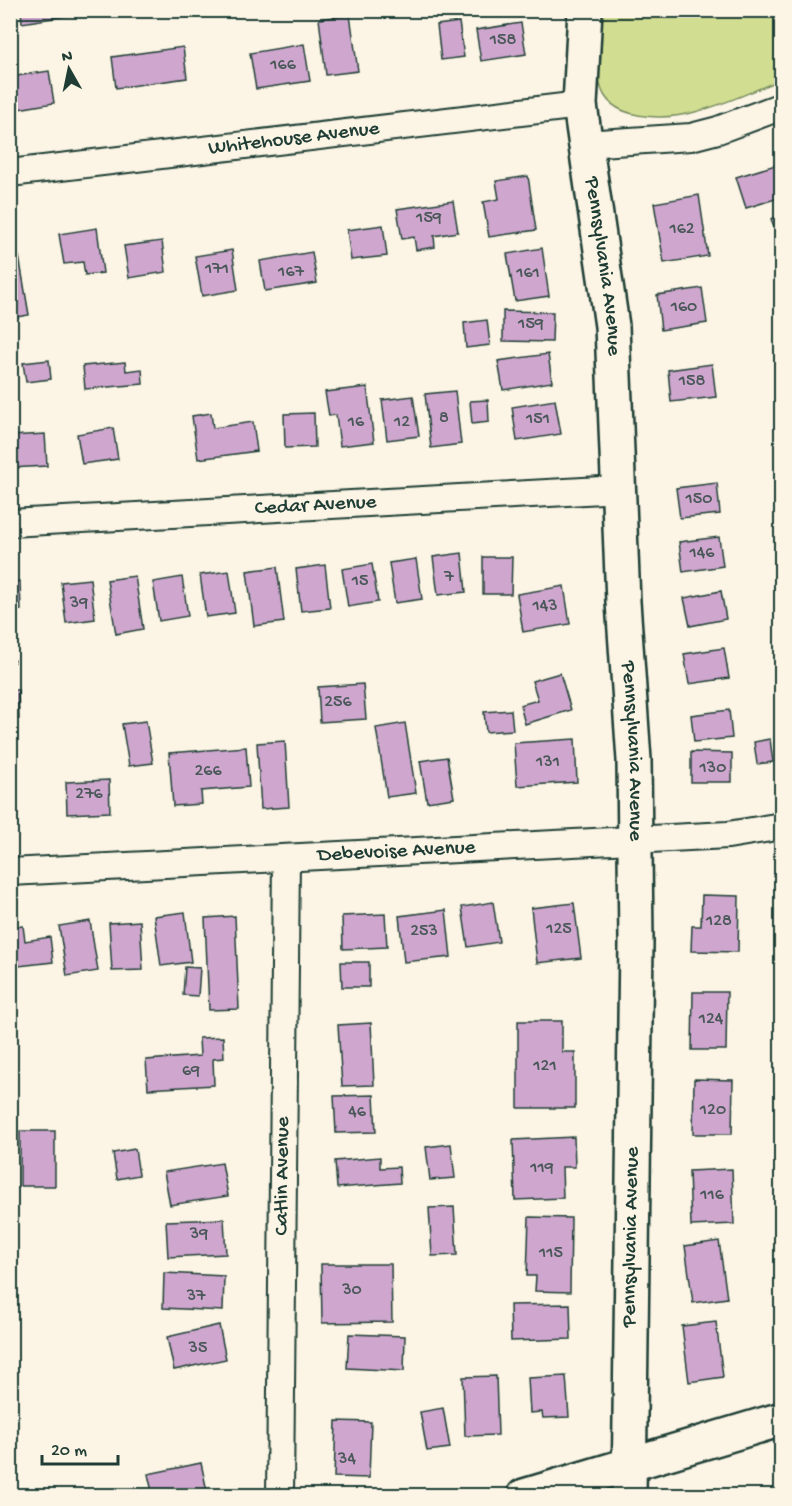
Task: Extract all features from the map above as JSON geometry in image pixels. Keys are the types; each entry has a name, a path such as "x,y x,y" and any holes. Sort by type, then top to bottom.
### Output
{"street":[{"name":"Pennsylvania Avenue","path":"585,10 579,105 584,144 590,165 612,326 623,602 634,760 636,942 629,1496"},
{"name":"Whitehouse Avenue","path":"10,173 579,105"},
{"path":"584,144 691,137 718,130 782,106"},
{"name":"Cedar Avenue","path":"10,523 620,489"},
{"name":"Debevoise Avenue","path":"10,872 728,835 782,826"},
{"name":"Catlin Avenue","path":"280,1496 286,858"},
{"path":"524,1496 782,1419"}],"green space":[{"path":"603,11 781,11 781,80 717,105 683,115 654,117 626,112 614,106 605,96 600,84 599,58"}],"building":[{"path":"21,10 73,10 74,15 22,23"},
{"path":"350,15 358,71 326,75 319,19"},
{"path":"459,22 464,57 441,60 437,25"},
{"path":"521,23 526,54 481,61 476,30"},
{"path":"304,44 310,81 256,89 250,53"},
{"path":"183,47 187,78 116,88 112,57"},
{"path":"49,71 54,103 12,110 10,77"},
{"path":"782,163 782,197 746,208 736,177"},
{"path":"528,176 536,230 489,237 483,202 499,199 496,181"},
{"path":"699,195 708,256 664,263 654,203"},
{"path":"453,201 458,232 434,236 435,247 416,250 414,237 402,239 397,209"},
{"path":"782,215 782,246 771,219"},
{"path":"383,225 387,256 351,260 347,230"},
{"path":"97,228 103,273 85,275 83,262 64,264 59,234"},
{"path":"162,241 166,272 129,278 124,246"},
{"path":"542,248 549,296 515,301 507,254"},
{"path":"232,250 238,290 202,296 195,256"},
{"path":"312,252 317,283 265,291 260,261"},
{"path":"19,256 29,315 10,318 10,257"},
{"path":"702,288 707,323 661,330 657,295"},
{"path":"503,311 553,312 552,342 503,341"},
{"path":"487,320 490,345 466,348 464,323"},
{"path":"548,354 552,382 503,390 498,361"},
{"path":"49,360 51,379 26,382 23,363"},
{"path":"125,362 126,371 142,369 143,384 85,389 83,366"},
{"path":"712,364 716,397 671,402 668,370"},
{"path":"367,387 374,442 340,446 336,415 329,416 325,392"},
{"path":"455,391 461,444 431,448 425,394"},
{"path":"413,396 419,436 387,440 382,400"},
{"path":"488,400 489,422 472,424 470,401"},
{"path":"555,400 561,434 517,441 512,407"},
{"path":"211,413 213,428 253,422 257,451 198,459 192,416"},
{"path":"314,413 315,447 285,448 284,414"},
{"path":"113,428 118,459 82,464 77,434"},
{"path":"45,434 47,466 10,468 10,436"},
{"path":"717,483 720,514 680,518 676,488"},
{"path":"782,505 782,529 775,507"},
{"path":"719,537 723,566 683,572 679,542"},
{"path":"462,553 466,592 438,595 433,557"},
{"path":"483,557 512,557 511,594 483,594"},
{"path":"416,559 422,599 395,603 389,563"},
{"path":"372,564 378,602 348,607 342,569"},
{"path":"325,565 330,608 301,611 296,569"},
{"path":"277,567 284,622 254,626 247,571"},
{"path":"229,571 235,613 206,617 200,575"},
{"path":"135,576 143,629 116,634 107,580"},
{"path":"182,577 188,616 159,621 153,582"},
{"path":"90,579 95,619 66,623 61,582"},
{"path":"20,581 21,610 10,611 10,582"},
{"path":"564,586 570,624 523,632 517,594"},
{"path":"721,591 726,619 690,626 684,598"},
{"path":"10,638 14,662 10,663"},
{"path":"724,648 729,678 689,684 684,654"},
{"path":"560,673 571,710 525,724 520,705 538,700 532,681"},
{"path":"363,684 366,719 320,722 318,687"},
{"path":"10,690 18,690 19,719 10,719"},
{"path":"511,710 513,730 486,732 484,712"},
{"path":"729,710 732,738 694,742 691,715"},
{"path":"146,721 153,763 129,766 122,724"},
{"path":"405,723 416,793 387,797 376,728"},
{"path":"575,739 577,782 517,786 514,743"},
{"path":"770,739 773,762 757,764 754,742"},
{"path":"285,741 289,807 261,809 257,743"},
{"path":"246,747 249,787 201,791 202,804 173,806 169,753"},
{"path":"691,752 732,753 732,782 691,782"},
{"path":"447,757 454,798 427,802 420,761"},
{"path":"109,780 110,812 67,814 66,782"},
{"path":"702,895 739,896 738,952 691,951 692,926 701,926"},
{"path":"493,902 499,942 468,947 462,907"},
{"path":"574,903 581,958 537,963 531,908"},
{"path":"446,910 451,957 404,962 399,916"},
{"path":"185,912 191,962 161,966 154,916"},
{"path":"385,914 387,947 343,949 342,916"},
{"path":"235,916 239,1009 209,1010 205,918"},
{"path":"90,921 98,971 67,976 59,926"},
{"path":"140,921 143,970 112,971 109,923"},
{"path":"23,926 25,941 50,937 53,962 10,967 10,927"},
{"path":"341,962 369,962 369,987 342,987"},
{"path":"185,967 200,968 198,996 183,995"},
{"path":"693,992 727,992 726,1050 692,1050"},
{"path":"518,1021 562,1021 562,1052 575,1052 575,1108 518,1108"},
{"path":"371,1023 374,1085 342,1086 338,1025"},
{"path":"223,1037 224,1058 213,1059 214,1085 148,1089 146,1060 200,1056 199,1038"},
{"path":"694,1079 733,1080 732,1134 693,1134"},
{"path":"374,1095 376,1132 336,1133 334,1096"},
{"path":"20,1131 55,1131 55,1186 20,1186"},
{"path":"574,1137 575,1167 562,1167 563,1198 515,1200 513,1140"},
{"path":"451,1144 455,1178 430,1180 426,1147"},
{"path":"135,1149 139,1175 117,1179 113,1153"},
{"path":"380,1157 380,1168 399,1167 400,1183 337,1188 335,1161"},
{"path":"222,1163 228,1196 170,1205 164,1172"},
{"path":"732,1169 734,1224 691,1226 689,1171"},
{"path":"454,1207 457,1255 432,1256 429,1208"},
{"path":"529,1217 571,1218 570,1292 535,1291 536,1276 527,1276"},
{"path":"224,1219 226,1254 168,1257 166,1221"},
{"path":"719,1241 727,1298 693,1303 685,1246"},
{"path":"321,1264 391,1264 392,1322 322,1323"},
{"path":"164,1273 224,1276 223,1311 163,1308"},
{"path":"570,1304 571,1339 511,1341 510,1305"},
{"path":"716,1322 723,1377 689,1382 682,1326"},
{"path":"219,1325 226,1359 174,1370 167,1337"},
{"path":"349,1334 405,1336 404,1371 347,1368"},
{"path":"496,1376 498,1435 465,1436 463,1377"},
{"path":"566,1376 569,1417 543,1418 542,1412 530,1413 528,1378"},
{"path":"443,1408 450,1448 427,1451 420,1412"},
{"path":"336,1421 371,1422 369,1478 334,1477"},
{"path":"201,1463 208,1496 153,1496 148,1474"},
{"path":"51,1491 51,1496 10,1496 10,1492"}]}
